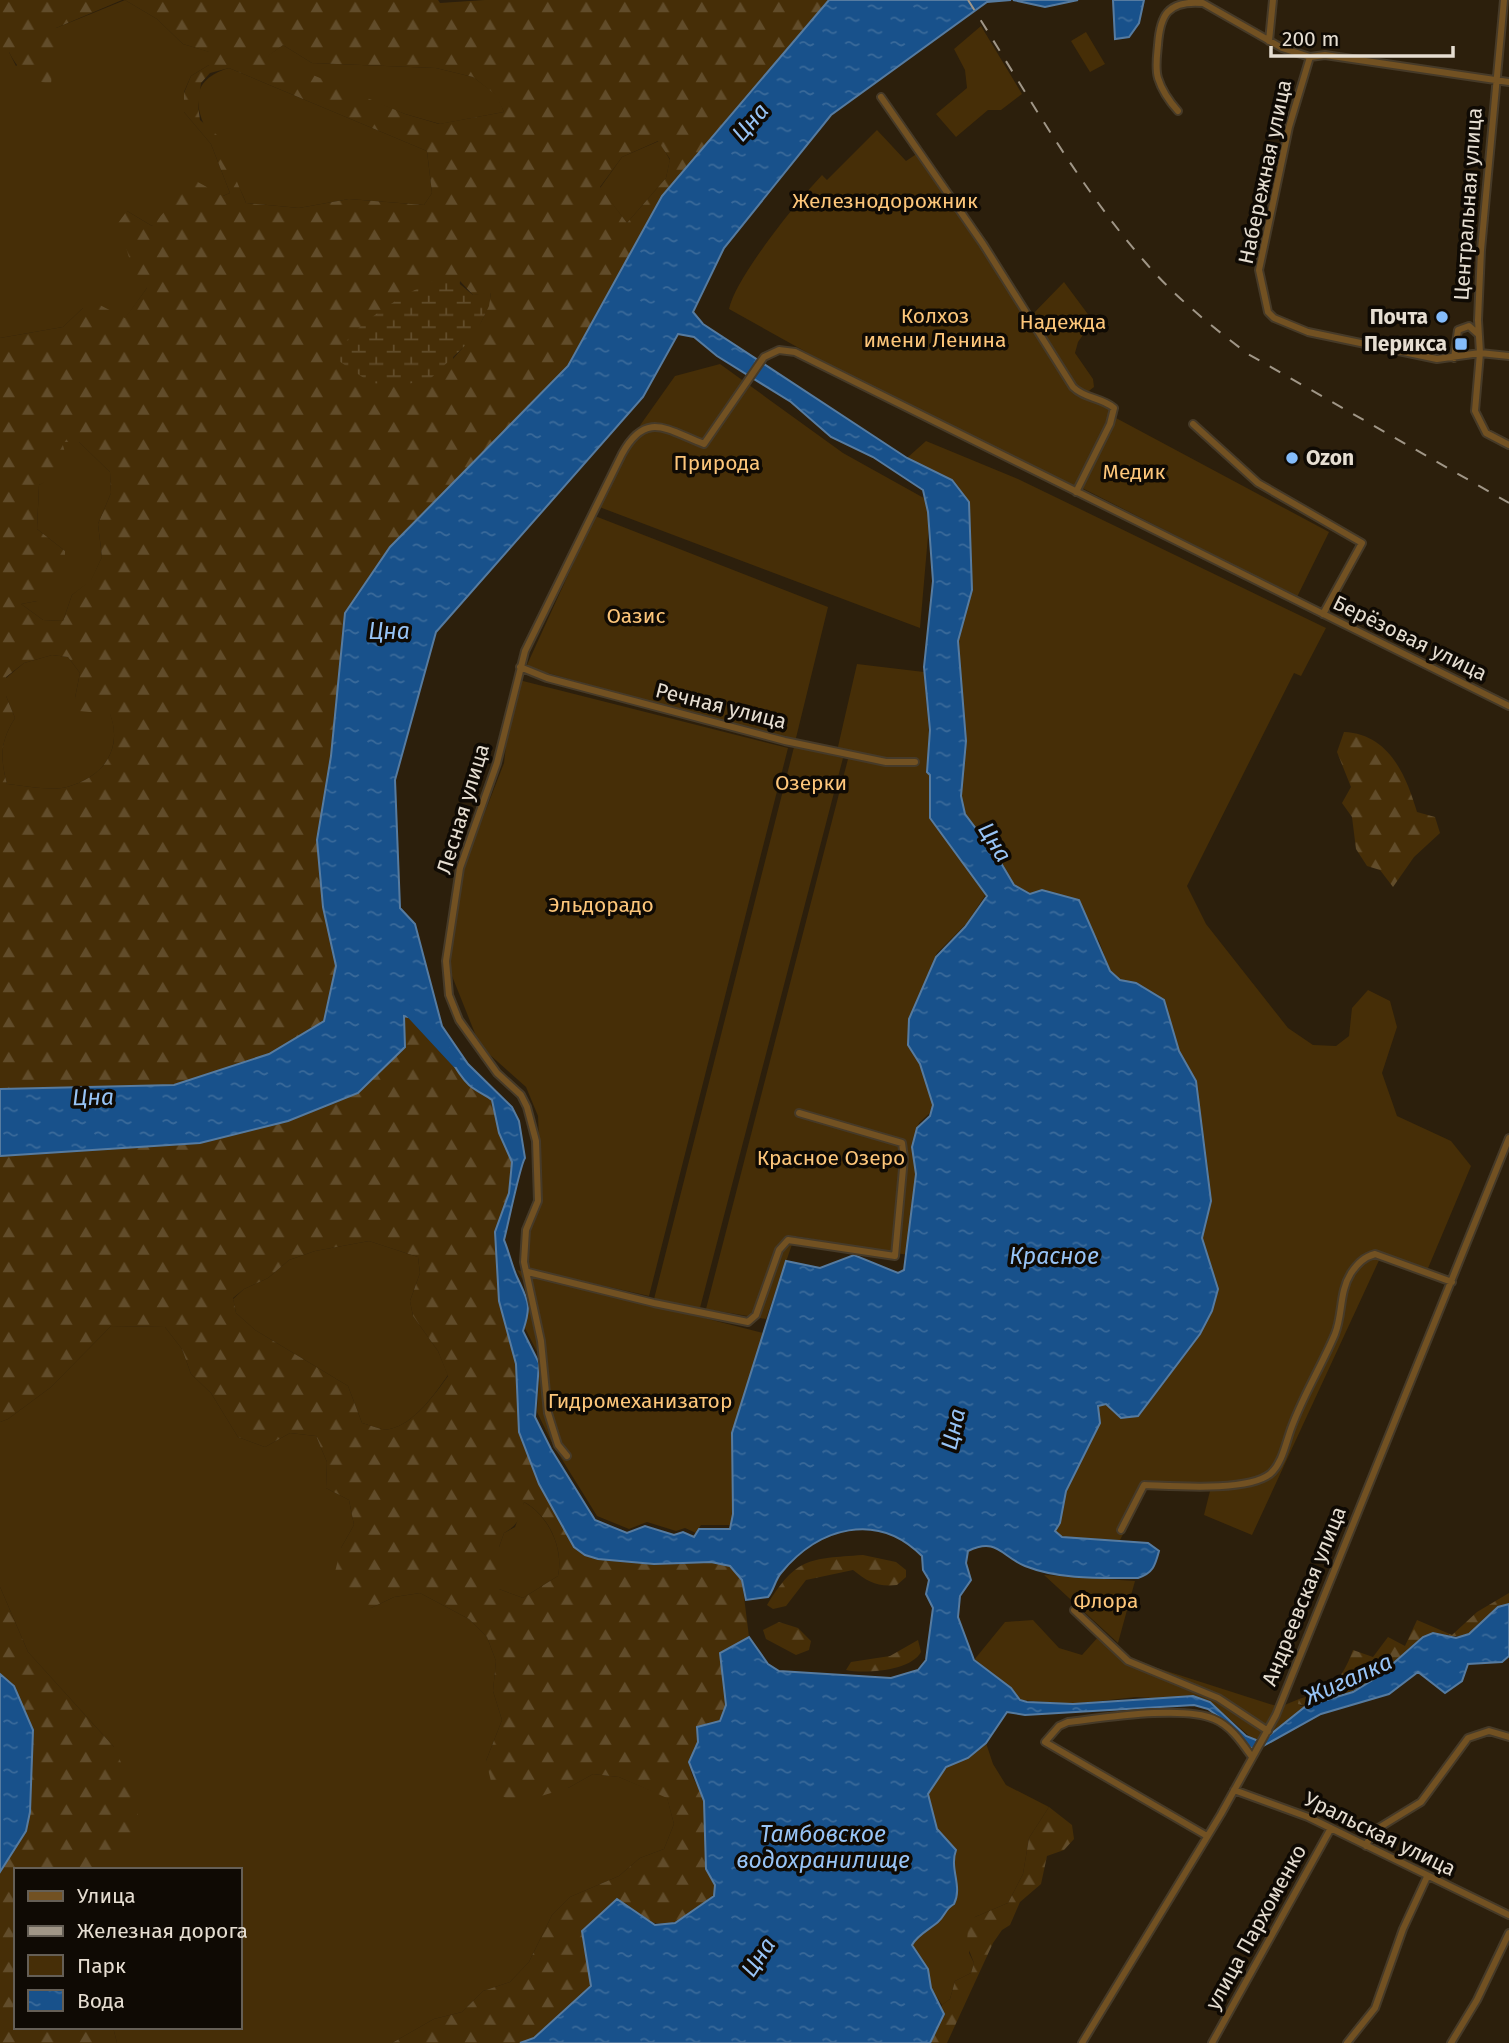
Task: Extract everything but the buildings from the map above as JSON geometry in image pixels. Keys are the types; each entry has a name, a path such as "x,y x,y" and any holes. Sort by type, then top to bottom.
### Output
{"street":[{"name":"Набережная улица","path":"1178,111 1161,87 1157,74 1159,27 1169,7 1190,0 1203,3 1269,41 1310,57 1289,127 1259,270 1268,312 1274,318 1308,332 1437,359 1454,358"},
{"path":"1269,41 1273,0"},
{"name":"Центральная улица","path":"1504,0 1478,334 1480,354 1475,411 1486,433 1509,445"},
{"path":"1310,57 1325,55 1509,82"},
{"path":"881,97 975,233 1073,387 1082,395 1097,397 1115,412 1076,492"},
{"path":"1478,334 1469,326 1458,330 1454,358 1480,354 1509,356"},
{"name":"Берёзовая улица","path":"743,387 764,357 779,350 794,352 1509,706"},
{"name":"Лесная улица","path":"567,1456 558,1445 548,1413 541,1341 524,1262 526,1230 538,1201 536,1141 521,1095 497,1073 459,1020 449,995 446,961 461,863 497,764 520,667 565,566 632,439 642,429 657,425 704,444 743,387"},
{"path":"1193,424 1258,483 1362,543 1323,614"},
{"name":"Речная улица","path":"520,667 547,678 785,741 886,762 915,762"},
{"path":"528,1272 654,1303 748,1321 756,1315 779,1250 788,1240 895,1256 904,1158 902,1143 799,1113"},
{"name":"Андреевская улица","path":"1082,2043 1268,1731 1509,1138"},
{"path":"1121,1530 1144,1485 1213,1487 1257,1480 1270,1474 1279,1464 1292,1424 1336,1332 1340,1299 1350,1274 1363,1258 1375,1254 1452,1282"},
{"path":"1074,1610 1128,1661 1219,1698 1268,1731"},
{"path":"1207,1836 1045,1742 1059,1726 1068,1722 1152,1714 1191,1715 1217,1720 1254,1754"},
{"path":"1366,1846 1372,1832 1421,1802 1468,1738 1489,1731 1509,1737"},
{"name":"Уральская улица","path":"1234,1790 1254,1800 1286,1808 1331,1828 1509,1915"},
{"name":"улица Пархоменко","path":"1212,2043 1331,1828"},
{"path":"1347,2043 1375,2008 1408,1918 1427,1877"},
{"path":"1451,2043 1509,1933"}],"green space":[{"path":"0,0 122,0 56,28 51,84 31,78 21,70 9,52 0,52"},
{"path":"125,0 157,19 183,44 210,52 209,65 191,76 184,92 184,112 211,144 230,193 152,226 127,211 147,288 125,319 83,308 63,327 0,338 0,52 9,52 16,66 56,28"},
{"path":"125,0 438,0 440,3 485,0 829,0 662,196 568,366 390,547 345,613 331,756 317,840 323,907 336,966 324,1021 269,1054 174,1085 0,1089 0,338 63,327 83,308 96,303 125,318 147,288 137,282 118,223 127,211 152,226 184,189 196,181 223,196 230,193 211,144 184,112 184,93 191,76 209,65 209,52 183,44 157,19","holes":["283,45 312,63 436,68 473,77 496,95 504,112 439,124 405,114 268,56","229,68 427,151 432,193 424,205 349,199 299,208 246,203 217,135 200,120 198,105 201,83 210,73","658,141 670,159 666,178 627,223 600,187 622,157","460,281 473,295 491,293 482,320 453,359","62,442 79,442 110,472 111,493 98,524 102,557 91,580 72,595 63,621 43,620 21,604 37,601 49,594 46,574 65,573 65,551 37,529 39,485 70,470","52,655 68,657 80,673 75,698 79,711 110,714 114,739 112,750 100,769 80,782 61,788 7,784 3,750 6,734 15,718 6,696 6,677 24,663"]},
{"path":"981,26 1022,94 1001,110 988,110 956,137 936,114 967,88 965,70 954,49"},
{"path":"1086,32 1105,64 1090,72 1071,41"},
{"path":"283,45 312,63 436,68 473,77 497,95 504,112 440,124 405,114 303,74 267,56"},
{"path":"229,68 427,151 432,193 424,205 349,199 299,208 246,203 205,127 199,109 199,92 208,78"},
{"name":"Колхоз имени Ленина","path":"877,130 906,161 918,153 1073,388 1090,402 1095,400 1113,412 1076,487 824,362 729,309 755,259 798,202 822,175 827,180"},
{"path":"659,141 670,160 666,178 627,223 600,188 622,157"},
{"path":"449,275 473,295 491,292 489,306 474,337 430,379 403,385 371,383 339,361 338,353 347,341 372,317 404,296"},
{"name":"Надежда","path":"1064,282 1093,321 1078,342 1075,353 1093,379 1094,387 1085,394 1078,389 1030,317"},
{"name":"Природа","path":"720,364 843,453 931,502 920,628 594,505 641,424 675,376"},
{"name":"Медик","path":"1116,418 1329,532 1297,597 1082,488 1080,485"},
{"path":"926,441 1018,479 1326,628 1301,676 1294,673 1187,886 1206,924 1288,1028 1313,1045 1336,1046 1349,1036 1352,1008 1368,990 1390,1001 1397,1027 1382,1073 1397,1116 1451,1141 1471,1166 1426,1273 1381,1256 1252,1535 1204,1515 1210,1491 1146,1490 1120,1540 1061,1537 1055,1531 1065,1493 1096,1429 1098,1406 1106,1404 1121,1418 1138,1416 1200,1334 1212,1311 1218,1290 1202,1238 1211,1201 1196,1081 1179,1051 1164,1001 1136,983 1120,980 1110,971 1099,941 1060,896 1043,890 1030,894 1014,885 998,858 965,814 961,796 966,740 958,641 972,590 969,502 907,458"},
{"path":"62,442 79,442 110,472 111,493 98,524 102,557 91,581 72,595 63,621 43,620 21,604 37,601 46,573 65,551 37,529 39,485 53,476"},
{"name":"Оазис","path":"595,516 828,607 795,742 526,667"},
{"path":"52,655 68,657 80,673 75,698 110,713 114,738 112,750 100,769 67,787 7,784 3,750 6,734 15,718 6,696 6,678 24,663"},
{"name":"Красное Озеро","path":"857,664 924,672 932,770 988,891 967,923 937,953 911,1015 908,1029 935,1100 932,1111 919,1123 914,1142 918,1160 908,1255 795,1236 766,1319 706,1309 849,755 837,751"},
{"name":"Эльдорадо","path":"519,680 788,748 649,1296 520,1267 541,1185 538,1116 526,1087 480,1046 446,961 464,866 504,763 509,719"},
{"path":"1344,732 1360,734 1384,748 1401,771 1417,812 1435,817 1440,833 1414,857 1393,887 1380,870 1367,866 1356,849 1352,817 1342,803 1351,787 1337,752"},
{"name":"Озерки","path":"794,747 843,758 700,1308 654,1299"},
{"path":"404,1016 417,1019 427,1026 435,1034 461,1076 492,1100 499,1133 512,1162 509,1193 495,1232 499,1301 516,1364 519,1432 539,1484 574,1547 591,1558 654,1564 711,1562 730,1566 742,1581 749,1637 720,1653 726,1705 721,1721 705,1734 689,1762 704,1804 706,1867 715,1885 714,1896 681,1920 660,1924 637,1914 626,1903 582,1931 591,1986 534,2038 520,2043 392,2043 434,2019 462,2012 483,1991 510,1982 529,1962 552,1915 570,1897 619,1876 640,1858 664,1849 674,1824 667,1798 619,1777 593,1774 568,1788 514,1804 493,1789 486,1761 502,1720 493,1691 496,1661 487,1637 469,1619 420,1593 394,1597 371,1608 347,1596 335,1572 341,1548 354,1525 349,1500 326,1488 327,1462 316,1436 290,1433 265,1447 238,1437 211,1393 191,1374 182,1349 165,1327 111,1326 51,1387 0,1422 0,1156 200,1143","holes":["369,1241 418,1257 420,1273 410,1301 413,1316 438,1351 448,1376 415,1415 399,1426 387,1429 362,1423 348,1386 255,1330 236,1313 233,1298 244,1289 268,1278 289,1260 315,1251","524,1502 541,1515 553,1534 559,1566 558,1576 523,1598 499,1589 499,1547 504,1533 518,1520"]},
{"path":"369,1241 418,1257 420,1273 410,1301 413,1316 438,1351 448,1375 415,1415 399,1426 387,1429 362,1423 348,1386 255,1330 236,1313 233,1299 244,1289 268,1278 289,1260 315,1251"},
{"name":"Гидромеханизатор","path":"517,1270 763,1333 748,1385 732,1525 701,1525 696,1533 685,1528 676,1531 647,1522 629,1529 597,1516 553,1445 537,1412 540,1358 524,1326 529,1310 529,1297"},
{"path":"111,1326 165,1327 182,1349 191,1374 211,1393 238,1437 265,1447 290,1433 316,1436 327,1462 326,1488 349,1500 354,1525 341,1548 371,1608 394,1597 420,1593 469,1619 487,1637 496,1661 493,1691 502,1720 486,1761 568,1788 593,1774 619,1777 667,1797 674,1824 664,1849 640,1858 619,1876 570,1897 552,1915 529,1962 510,1982 483,1991 462,2012 434,2019 392,2043 117,2043 114,2029 242,2029 242,1868 98,1868 114,1747 28,1652 0,1587 0,1422 51,1387"},
{"path":"524,1502 540,1515 552,1533 559,1554 559,1565 558,1576 523,1598 499,1589 499,1547 504,1533 515,1527"},
{"path":"863,1555 896,1562 906,1570 906,1577 897,1585 884,1585 868,1581 853,1570 806,1580 786,1606 773,1609 767,1605 787,1578 806,1563"},
{"name":"Флора","path":"1044,1575 1135,1581 1118,1643"},
{"path":"0,1587 28,1652 114,1747 138,1800 138,1828 124,1852 101,1868 14,1868 14,2029 114,2029 117,2043 0,2043 0,1872 26,1831 33,1730 14,1686 0,1674"},
{"path":"1509,1593 1509,1604 1502,1606 1472,1632 1461,1636 1440,1634 1425,1637 1386,1670 1354,1690 1319,1703 1306,1706 1298,1704 1299,1699 1320,1692 1334,1683 1344,1670 1353,1650 1373,1657 1388,1637 1405,1646 1417,1620 1452,1635 1477,1612"},
{"path":"1033,1620 1059,1648 1082,1655 1099,1636 1126,1658 1273,1705 1282,1706 1299,1699 1300,1706 1306,1706 1268,1738 1255,1741 1210,1702 1136,1697 1073,1704 1020,1700 1011,1688 974,1660 1005,1622"},
{"path":"779,1622 798,1628 811,1641 809,1650 796,1655 766,1639 763,1630"},
{"path":"918,1640 921,1652 908,1663 886,1670 846,1670 851,1662 890,1656"},
{"path":"986,1743 993,1764 1006,1785 1049,1807 1029,1838 1023,1874 1008,1903 975,1917 969,1953 974,1963 971,1973 955,1981 950,1999 942,2005 931,1988 928,1968 912,1945 919,1935 942,1917 950,1897 950,1842 937,1829 927,1794 946,1767 968,1758"},
{"path":"1049,1807 1072,1825 1074,1839 1064,1850 1047,1856 1041,1884 1020,1902 1010,1925 1002,1930 993,1943 947,2043 930,2043 942,2005 950,1999 955,1981 971,1973 974,1963 967,1945 968,1924 975,1917 1008,1903 1023,1874 1029,1838"}],"water":[{"path":"829,0 1011,0 987,2 831,115 724,248 693,312 703,324 907,458 952,480 969,502 972,590 958,641 966,741 961,796 965,814 998,858 1014,885 1030,894 1042,890 1079,900 1110,971 1120,980 1136,983 1164,1000 1179,1051 1196,1081 1211,1201 1202,1238 1218,1289 1212,1311 1200,1334 1138,1416 1121,1418 1106,1404 1098,1406 1100,1423 1066,1491 1060,1523 1055,1531 1062,1537 1148,1543 1159,1551 1156,1561 1150,1571 1138,1578 1081,1577 1038,1571 992,1547 978,1547 968,1551 966,1563 971,1580 960,1596 958,1617 974,1660 1011,1688 1020,1700 1027,1702 1073,1704 1193,1696 1210,1702 1246,1736 1261,1742 1306,1706 1353,1692 1379,1676 1423,1637 1433,1633 1456,1638 1469,1634 1498,1607 1509,1604 1509,1656 1502,1662 1468,1664 1462,1681 1445,1693 1418,1672 1389,1694 1321,1714 1256,1750 1249,1747 1223,1720 1208,1709 1194,1705 1025,1715 1007,1712 986,1743 968,1758 946,1767 928,1794 937,1829 956,1850 954,1864 957,1891 954,1904 912,1945 928,1969 931,1988 944,2014 930,2043 520,2043 534,2038 591,1986 582,1931 617,1899 655,1925 675,1923 714,1896 715,1885 706,1869 704,1801 689,1762 698,1742 697,1727 720,1721 726,1705 720,1653 749,1637 768,1664 779,1671 891,1678 918,1670 926,1660 933,1608 926,1594 929,1580 923,1570 922,1556 905,1542 886,1533 868,1529 849,1530 813,1545 796,1557 781,1573 768,1597 746,1600 742,1580 730,1566 711,1562 654,1564 598,1559 585,1555 574,1547 539,1484 519,1432 516,1364 499,1301 495,1232 509,1193 512,1162 499,1133 492,1100 461,1076 442,1044 427,1026 417,1019 404,1016 405,1047 358,1093 288,1121 200,1143 0,1156 0,1089 174,1085 269,1054 324,1021 336,966 323,907 317,840 331,756 345,613 390,547 568,366 662,196","holes":["678,334 694,337 717,356 791,402 831,437 873,457 923,490 928,512 933,581 924,667 930,730 927,772 930,775 930,818 987,896 965,927 936,957 909,1019 908,1045 920,1064 933,1105 930,1116 917,1128 912,1147 916,1174 904,1270 898,1273 854,1255 820,1268 786,1261 732,1433 733,1514 730,1529 699,1529 694,1537 683,1532 674,1535 645,1526 627,1533 595,1520 551,1449 535,1417 539,1363 523,1331 528,1303 504,1240 525,1158 519,1121 512,1107 468,1064 442,1026 415,924 400,908 395,780 436,632 643,397"]},
{"path":"1013,0 1078,0 1045,7"},
{"path":"1113,0 1144,0 1139,23 1129,37 1115,39"},
{"path":"0,1674 14,1686 33,1730 30,1812 26,1831 0,1872"}],"waterway":[{"name":"Цна","path":"405,1007 456,1062"}],"railway":[{"path":"968,0 1073,168 1120,232 1181,299 1248,354 1509,503"}],"place":[{"name":"Почта","path":"1442,317"},
{"name":"Перикса","path":"1461,344"},
{"name":"Ozon","path":"1292,458"}],"park label":[{"name":"Железнодорожник","path":"885,201"}],"water label":[{"name":"Красное","path":"1054,1256"},
{"name":"Жигалка","path":"1348,1679"},
{"name":"Тамбовское водохранилище","path":"823,1847"}]}
